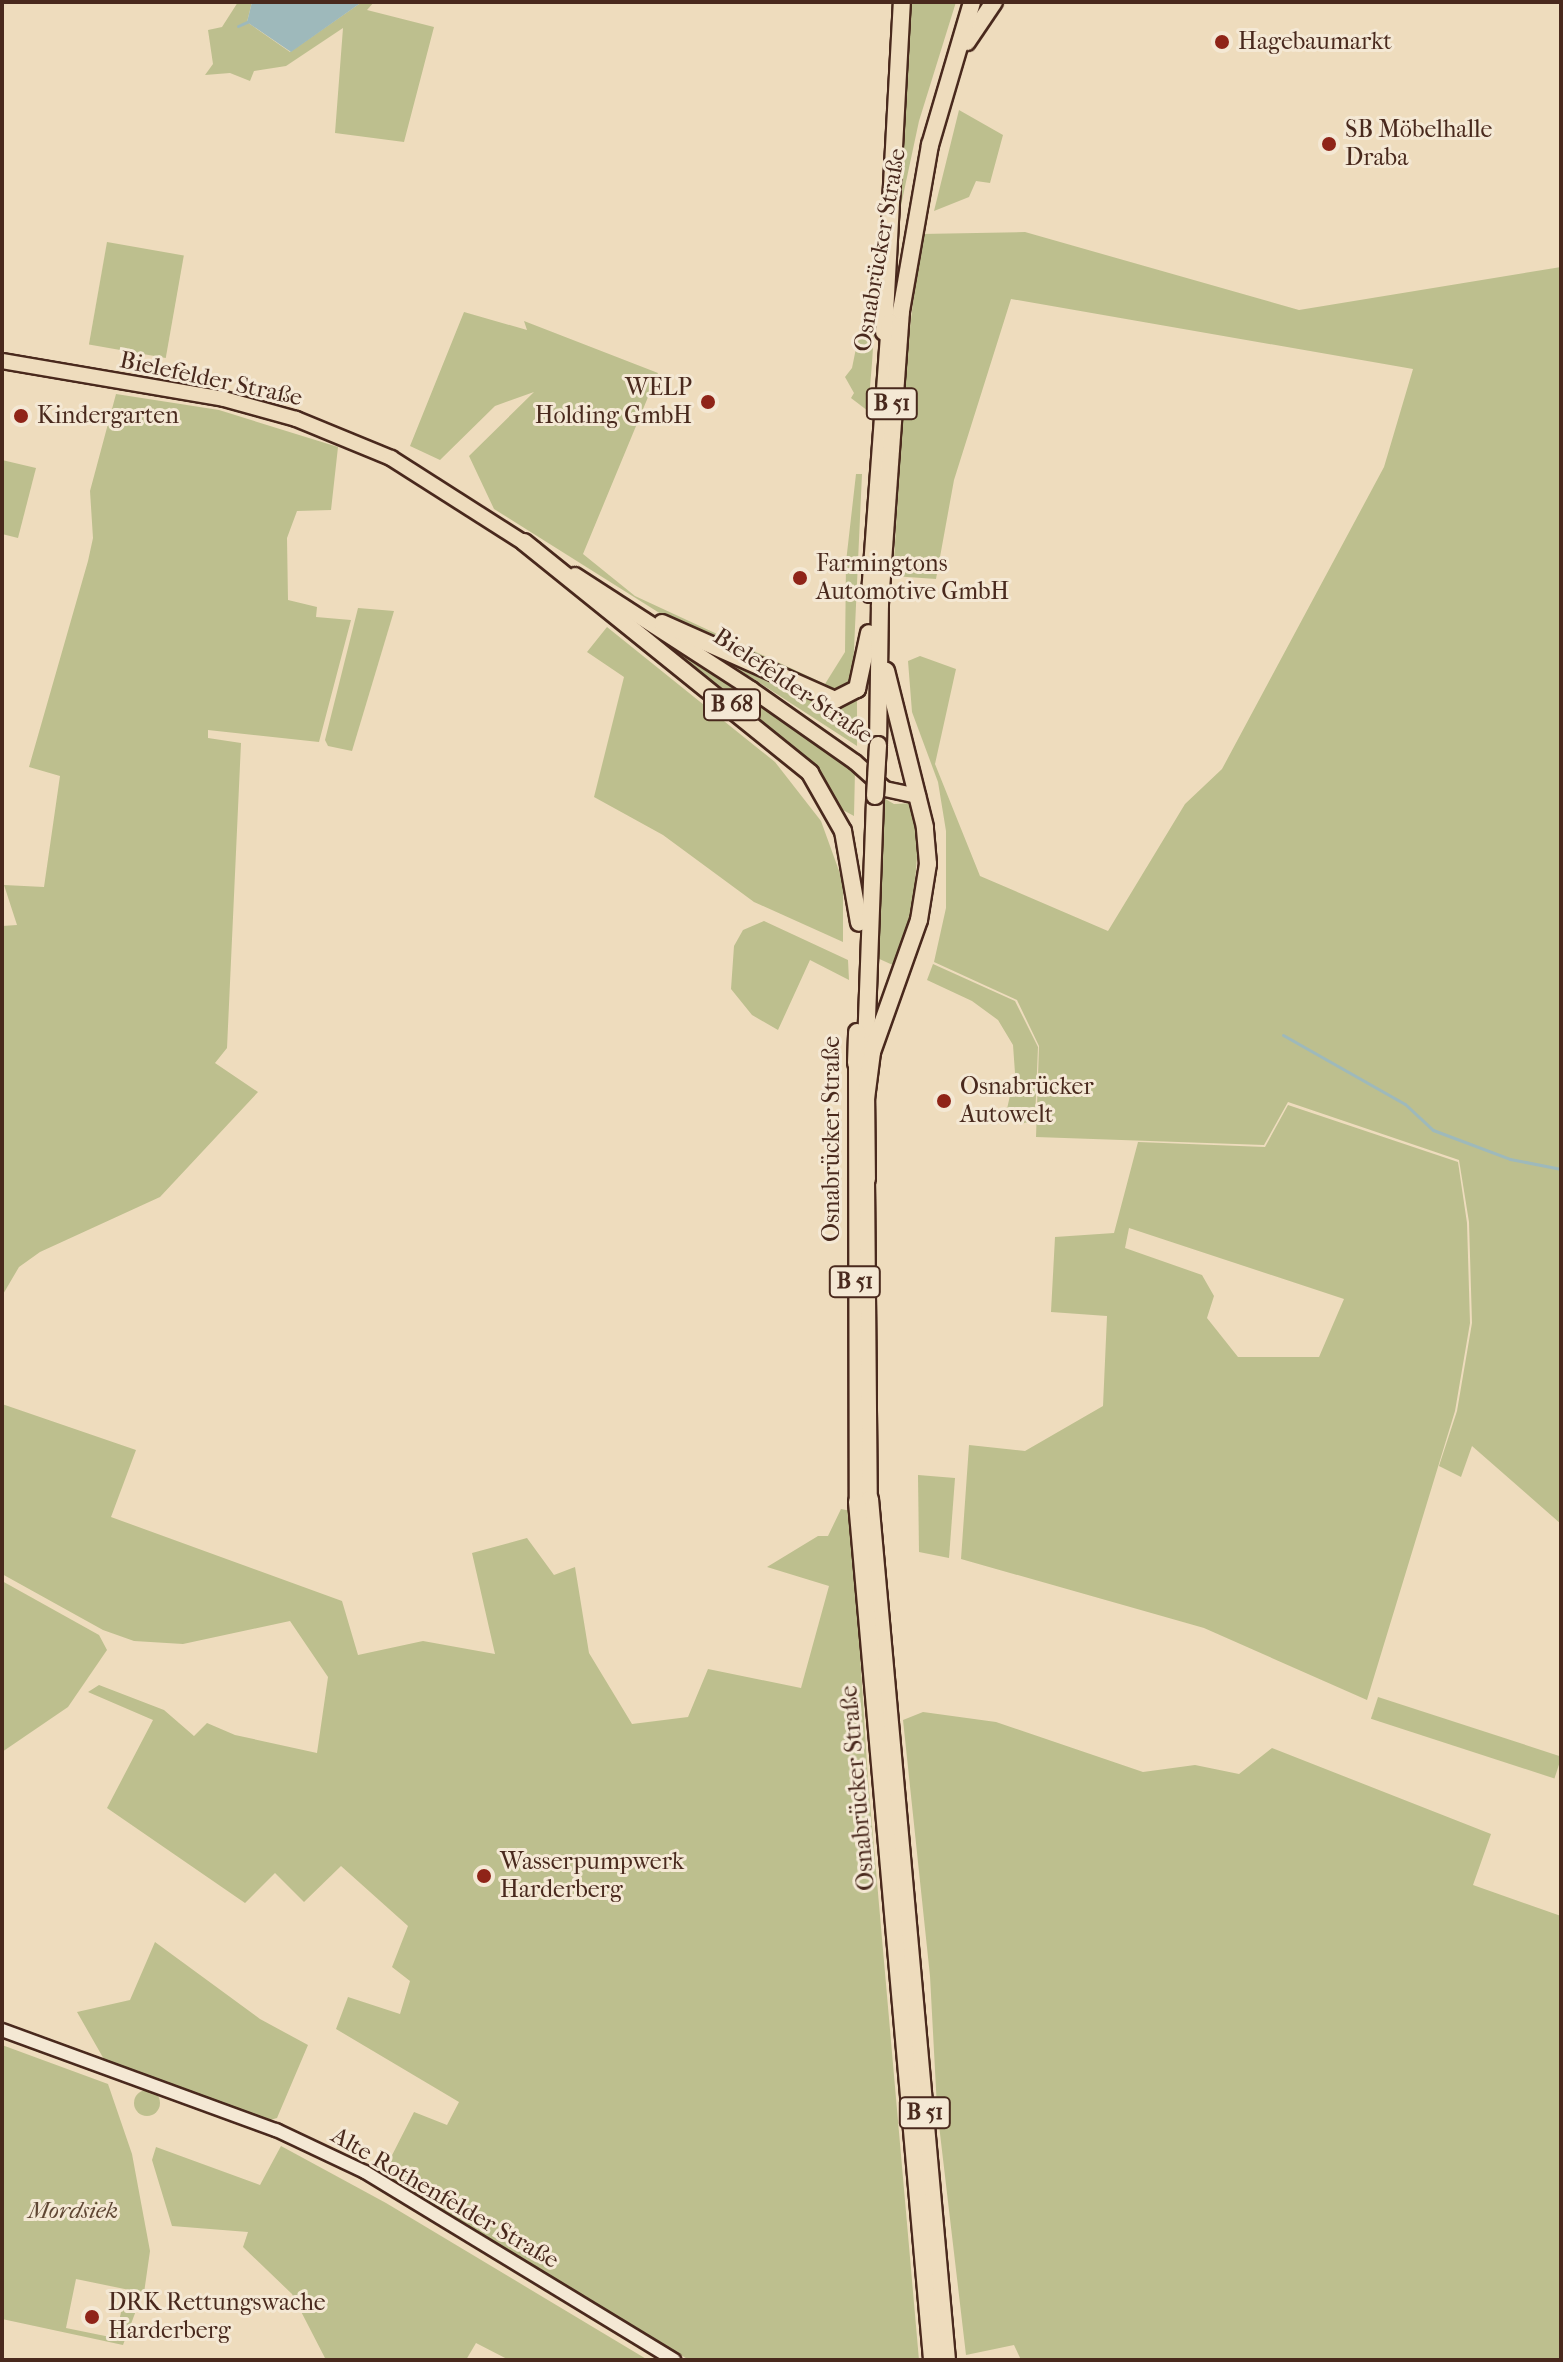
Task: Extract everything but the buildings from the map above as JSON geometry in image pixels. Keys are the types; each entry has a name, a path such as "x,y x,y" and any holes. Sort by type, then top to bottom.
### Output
{"highway":[{"path":"881,393 902,2"},
{"name":"Osnabrücker Straße","path":"856,1063 859,923 873,742 881,393 913,178 964,2"},
{"name":"Osnabrücker Straße","path":"874,640 903,296 920,189 951,67 972,2"},
{"path":"951,67 994,2"},
{"name":"B 68","path":"524,542 810,773 843,831 859,923"},
{"name":"B 68","path":"662,623 823,700 835,700 857,689 874,640"},
{"path":"866,1099 880,1024 924,895 925,827 874,640"},
{"name":"Osnabrücker Straße","path":"867,1179 870,792"},
{"name":"Osnabrücker Straße","path":"863,1501 937,2334"},
{"name":"B 51","path":"932,2360 937,2334"},
{"name":"B 51","path":"937,2334 947,2360"}],"main road":[{"name":"Bielefelder Straße","path":"2,361 224,399 296,419 391,458 751,689 885,789 916,791"},
{"name":"Bielefelder Straße","path":"524,542 662,623 888,781 916,791"},
{"name":"Osnabrücker Straße","path":"856,1063 863,1501"},
{"name":"Osnabrücker Straße","path":"863,1501 867,1179"}],"street":[{"name":"Alte Rothenfelder Straße","path":"2,2030 276,2130 365,2172 674,2360"}],"green space":[{"path":"238,2 252,2 247,22 290,52 362,2 374,2 367,10 434,27 404,142 335,133 343,28 286,66 254,71 250,81 230,73 205,75 213,64 208,30 222,27"},
{"path":"907,2 956,2 919,121 897,224"},
{"path":"959,110 1003,135 990,183 976,181 969,197 934,211"},
{"path":"1025,232 1299,310 1561,267 1561,1524 1472,1446 1461,1477 1439,1466 1457,1411 1472,1323 1469,1222 1459,1160 1288,1102 1264,1145 1036,1137 1039,1046 1017,1000 934,962 946,908 946,831 938,782 912,712 908,661 920,656 956,669 935,764 980,876 1108,931 1185,804 1222,769 1384,467 1413,369 1011,299 954,480 936,579 893,576 906,362 921,234"},
{"path":"107,242 184,256 166,358 89,344"},
{"path":"877,288 868,411 851,398 854,393 845,377 852,368 867,294"},
{"path":"464,312 527,330 524,321 658,373 583,554 635,596 825,684 845,652 846,562 856,474 862,474 853,671 847,688 833,693 669,619 494,509 469,456 534,392 495,406 440,460 410,446"},
{"path":"116,394 219,410 338,447 331,510 297,511 287,538 288,600 317,607 316,617 351,620 319,742 208,730 208,738 241,743 227,1048 215,1063 258,1092 160,1197 40,1252 19,1267 2,1296 2,926 17,925 4,885 44,887 60,776 29,767 88,561 93,538 90,491"},
{"path":"2,460 36,468 18,538 2,534"},
{"path":"358,608 394,611 352,751 328,746 325,740"},
{"path":"607,627 775,762 821,821 843,882 843,942 754,902 663,835 594,797 624,677 587,652"},
{"path":"665,639 855,771 854,816 841,809 814,769 661,644"},
{"path":"712,652 817,701 831,705 857,695 857,746"},
{"path":"882,797 894,804 914,803 919,831 912,920 895,966 875,957"},
{"path":"764,921 848,960 849,980 810,960 778,1030 752,1015 731,989 734,946 743,930"},
{"path":"933,964 1015,1001 1038,1047 1035,1120 1021,1124 1005,1118 1015,1073 1013,1045 998,1020 972,1001 927,980"},
{"path":"1288,1105 1458,1162 1467,1223 1470,1323 1455,1411 1367,1700 1204,1628 961,1559 969,1445 1025,1451 1103,1406 1107,1316 1051,1312 1055,1237 1114,1233 1138,1142 1265,1147","holes":["1129,1228 1344,1299 1319,1357 1238,1357 1207,1318 1214,1296 1202,1275 1125,1248"]},
{"path":"2,1404 136,1450 111,1517 342,1601 358,1655 423,1641 495,1654 472,1553 527,1538 554,1575 575,1567 589,1653 632,1724 688,1717 708,1669 801,1688 829,1586 767,1567 818,1536 828,1536 841,1509 851,1511 868,1779 919,2360 689,2360 383,2173 414,2112 447,2125 459,2102 336,2029 348,1997 400,2014 410,1981 392,1967 408,1926 341,1866 304,1902 275,1873 245,1903 107,1808 153,1720 88,1692 99,1685 164,1710 194,1736 207,1723 235,1735 317,1753 328,1677 290,1621 183,1644 134,1641 103,1630 2,1574"},
{"path":"918,1475 955,1478 949,1558 919,1552"},
{"path":"2,1581 99,1635 107,1650 68,1707 2,1752"},
{"path":"1378,1697 1561,1756 1554,1779 1371,1719"},
{"path":"923,1712 996,1722 1143,1772 1195,1765 1239,1774 1272,1748 1491,1834 1473,1885 1561,1916 1561,2360 1021,2360 1014,2345 966,2355 937,2108 930,1976 903,1720"},
{"path":"155,1942 260,2019 308,2045 277,2118 267,2121 105,2061 77,2012 130,2000"},
{"name":"Mordsiek","path":"2,2045 108,2084 132,2154 150,2251 144,2293 76,2279 66,2328 115,2338 122,2308 137,2308 123,2345 2,2319"},
{"path":"147,2090 156,2094 160,2103 156,2112 147,2116 138,2112 134,2103 138,2094"},
{"path":"281,2146 386,2203 648,2360 509,2360 476,2343 466,2360 326,2360 292,2294 243,2247 248,2232 172,2226 152,2160 156,2147 260,2185"}],"water":[{"path":"252,2 362,2 291,52 247,22"}],"waterway":[{"path":"238,26 249,21"},
{"path":"1283,1035 1405,1104 1433,1130 1510,1159 1561,1169"}],"place":[{"name":"Hagebaumarkt","path":"1222,42"},
{"name":"SB Möbelhalle Draba","path":"1329,144"},
{"name":"WELP Holding GmbH","path":"708,402"},
{"name":"Kindergarten","path":"21,416"},
{"name":"Farmingtons Automotive GmbH","path":"800,578"},
{"name":"Osnabrücker Autowelt","path":"944,1101"},
{"name":"Wasserpumpwerk Harderberg","path":"484,1876"},
{"name":"DRK Rettungswache Harderberg","path":"92,2317"}]}
